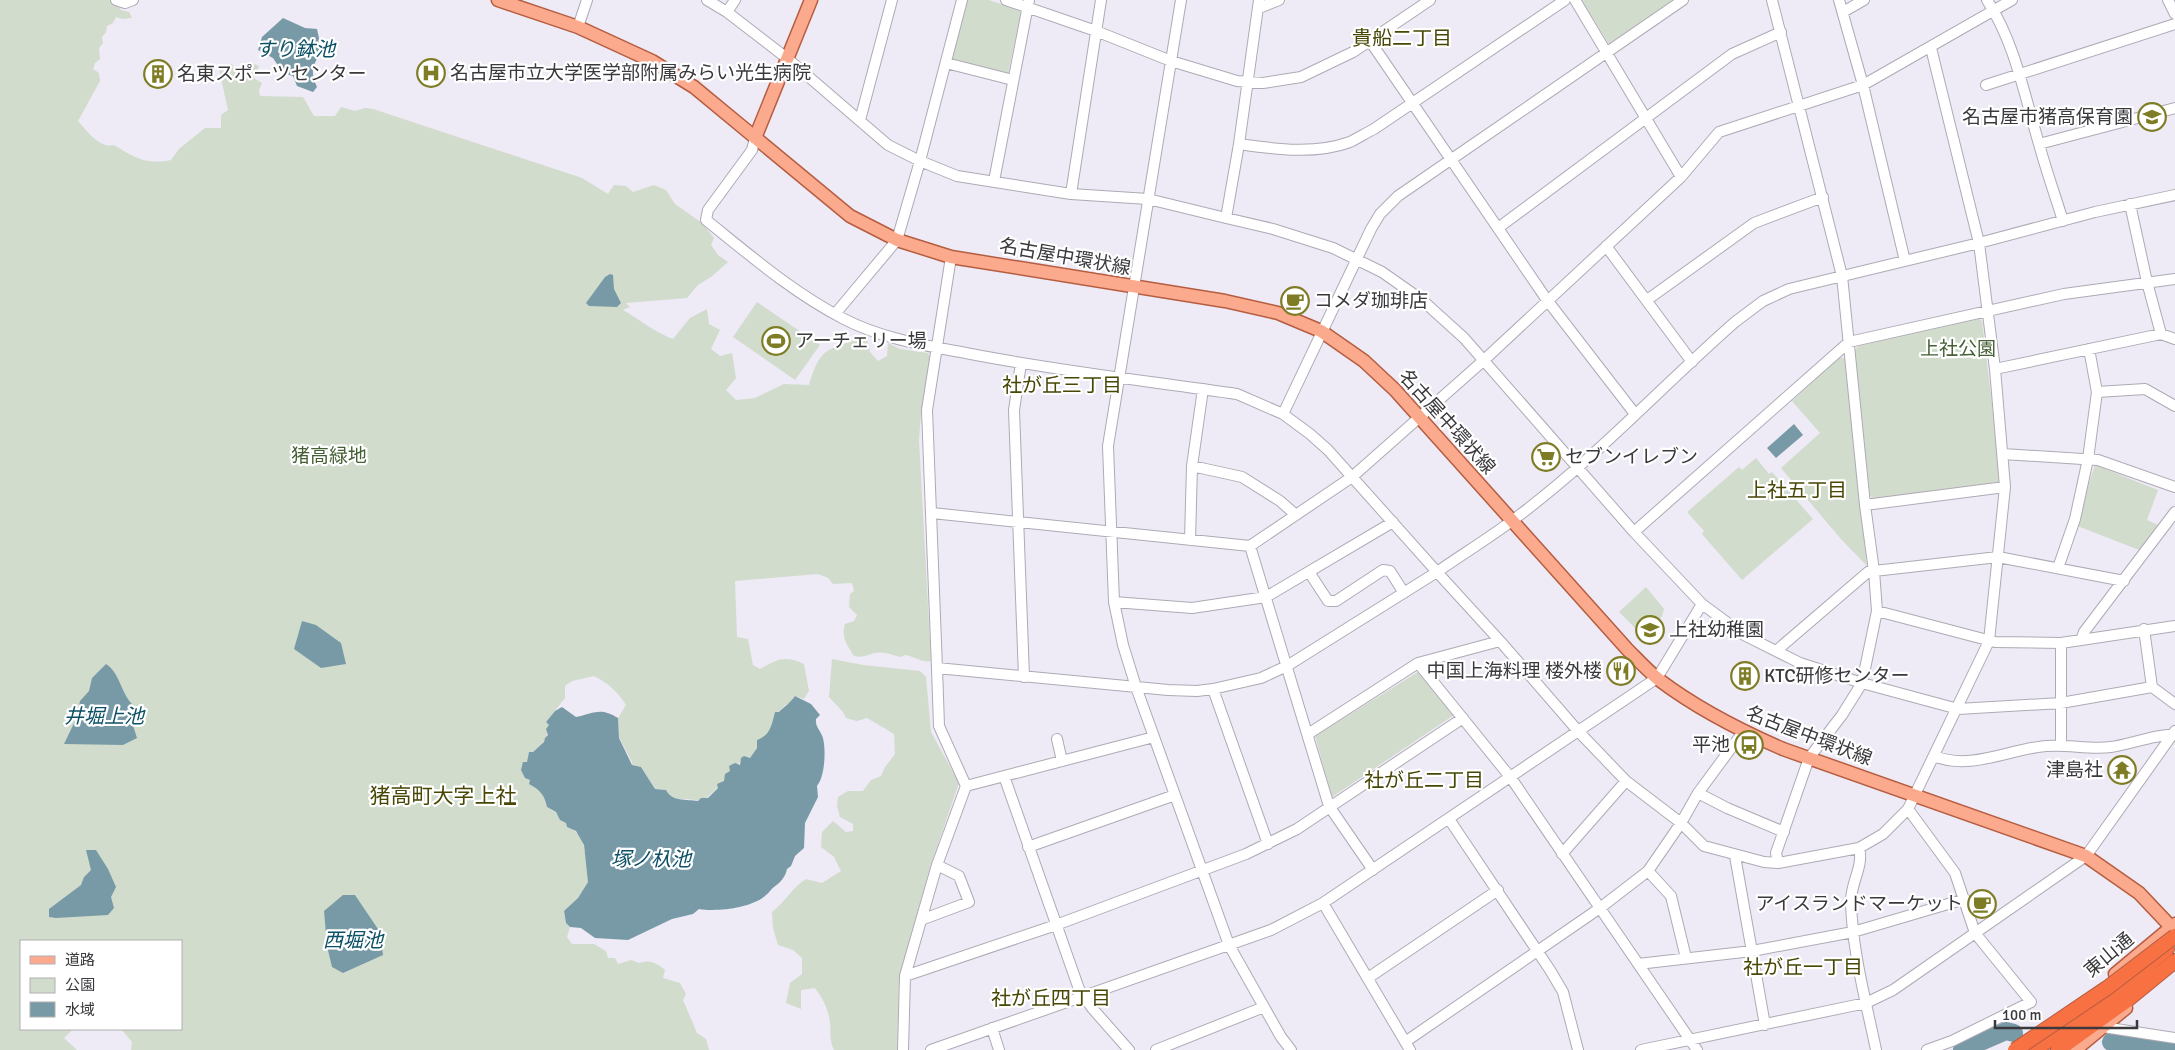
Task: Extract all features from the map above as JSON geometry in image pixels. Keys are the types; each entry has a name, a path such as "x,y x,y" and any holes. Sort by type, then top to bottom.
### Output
{"highway":[{"path":"2022,1049 2107,988 2174,929"},
{"path":"2022,1049 2112,995 2175,942"},
{"path":"2064,1050 2175,961"},
{"path":"2058,1050 2126,1001"}],"main road":[{"name":"名古屋中環状線","path":"498,0 578,27 652,61 669,71 694,87 850,216 897,240 951,257 1133,288 1225,301 1278,313 1321,331 1364,361 1395,390 1627,649 1657,678 1704,710 1743,732 1809,758 2086,856 2139,893 2174,929"},
{"path":"755,138 810,0"},
{"path":"2075,1050 2175,969"}],"street":[{"path":"116,0 126,3 133,0"},
{"path":"578,27 587,0"},
{"path":"707,0 727,12 788,59 888,145 920,162 957,176 1071,194 1148,199 1226,218 1320,243 1357,259 1403,285 1464,338 1634,532 1702,604 1744,635 1800,663 1862,684 1958,709 2061,703 2152,687"},
{"path":"727,12 734,0"},
{"path":"860,120 892,0"},
{"path":"835,314 897,240 920,162 962,0"},
{"path":"1006,0 1028,3 1171,61 1237,81 1263,83 1301,77 1353,52 1424,2"},
{"path":"1071,194 1101,0"},
{"path":"1181,0 1108,446 1114,602 1123,645 1136,687 1229,945 1291,1050"},
{"path":"1226,218 1239,144 1259,4 1279,0"},
{"path":"1239,144 1275,149 1318,149 1350,142 1414,103 1565,0"},
{"path":"1575,0 1682,177"},
{"path":"1283,414 1321,331 1380,214 1398,196 1683,0"},
{"path":"1772,0 1800,104 1842,276 1865,505 1874,571 1876,611 1862,684 1842,715 1809,758 1776,853 1778,863"},
{"path":"1839,0 1863,85 1905,261"},
{"path":"1843,12 1864,0"},
{"path":"1987,0 2001,23 2020,75 2062,221"},
{"path":"932,512 1250,546 1352,477 1420,418 1682,177 1719,132 1863,85 1931,48 2012,0"},
{"path":"2168,0 2175,14"},
{"path":"994,181 1028,3"},
{"path":"1986,85 2175,24"},
{"path":"1498,228 1732,54 1781,32"},
{"path":"1370,41 1548,300 1635,414"},
{"path":"755,138 752,150 708,210 706,220 782,281 815,303 844,319 889,336 1021,363 1119,379 1237,394 1283,414 1328,450 1500,641 1578,731 1626,781 1681,824 1704,846 1734,856 1778,863 1859,848 1884,834 1908,809 1958,709 1989,641 2005,487 1995,369 1986,311 1979,243 1931,48"},
{"path":"946,63 1013,80"},
{"path":"2039,144 2175,108"},
{"path":"937,668 1168,690 1213,689 1261,678 1287,666 1438,572 1513,520 1578,467 1735,322 1763,301 1789,289 2130,204 2175,195"},
{"path":"1647,300 1754,223 1823,197"},
{"path":"2130,204 2147,282 2162,334"},
{"path":"1606,246 1692,362"},
{"path":"903,1050 905,976 937,865 966,786 939,726 928,410 951,257"},
{"path":"1634,532 1848,342 2064,294 2175,279"},
{"path":"1995,369 2162,334 2175,339"},
{"path":"2058,568 2074,519 2088,459 2096,392 2089,349"},
{"path":"1021,363 1014,410 1024,677"},
{"path":"1190,540 1192,466 1203,389"},
{"path":"2096,392 2146,389 2175,406"},
{"path":"2003,454 2098,460 2175,487"},
{"path":"1192,466 1242,477 1280,501 1296,515"},
{"path":"1865,505 2005,487"},
{"path":"2081,640 2084,632 2175,512"},
{"path":"1114,602 1192,608 1266,597 1393,522"},
{"path":"1250,546 1329,806 1373,870"},
{"path":"1776,651 1868,572 1998,557 2124,581"},
{"path":"1309,572 1328,601 1336,601 1383,570 1390,571 1404,593"},
{"path":"931,1050 1271,930 1323,903 1657,678 1702,604"},
{"path":"1876,611 1989,641 2061,643 2144,629 2175,626"},
{"path":"2144,629 2152,687 2175,704"},
{"path":"1308,734 1418,663 1500,641"},
{"path":"2061,643 2061,745"},
{"path":"1418,663 1511,778 1697,1050"},
{"path":"1213,689 1268,844"},
{"path":"905,976 1202,871 1268,844 1297,829 1463,718"},
{"path":"1323,903 1407,1046 1600,908 1648,871 1681,824 1698,792 1743,732"},
{"path":"1934,756 1943,760 1983,760 2030,747 2061,745 2110,747 2174,734"},
{"path":"1641,1050 1866,1003 1893,990 2086,856 2174,734"},
{"path":"966,786 1154,736"},
{"path":"1057,739 1062,761"},
{"path":"1004,776 1028,847 1084,997 1129,1050"},
{"path":"1562,854 1626,781"},
{"path":"1698,792 1727,808 1784,832"},
{"path":"1028,847 1176,795"},
{"path":"1908,809 1956,874 1974,933 2031,1002 1961,1037 1927,1050"},
{"path":"1449,819 1498,890 1563,992 1578,1050"},
{"path":"1859,848 1862,856 1851,898 1853,932 1876,1050"},
{"path":"1734,856 1765,1025"},
{"path":"921,920 969,902 960,876 937,865"},
{"path":"1648,871 1671,896 1686,958"},
{"path":"1368,978 1498,890"},
{"path":"1638,964 1752,951 1853,932 1965,899"},
{"path":"1156,1050 1264,1007"},
{"path":"2103,1027 2175,1038"},
{"path":"992,1028 999,1050"}],"green space":[{"name":"猪高緑地","path":"0,0 109,0 117,3 121,10 129,12 132,18 122,19 116,17 113,23 107,26 106,32 102,37 103,43 99,48 100,59 95,63 93,69 99,73 100,81 78,121 99,142 109,146 114,145 128,154 148,161 171,160 179,149 205,128 221,128 221,115 228,110 218,65 232,64 235,71 249,62 259,66 254,78 262,83 259,90 260,96 303,97 314,116 335,116 341,107 355,111 365,108 373,109 582,178 608,194 614,185 626,186 633,192 654,185 666,190 675,204 702,223 714,238 711,245 718,255 728,262 711,277 698,285 687,298 626,303 630,307 623,310 673,339 690,318 707,309 709,324 720,330 711,349 720,356 732,353 736,378 726,390 736,400 755,398 784,384 809,385 818,361 824,354 829,350 866,335 870,352 878,361 887,356 888,343 900,349 928,353 930,358 919,440 931,661 881,652 854,656 844,637 845,624 854,621 857,615 849,607 850,594 854,591 852,583 833,584 828,578 818,574 735,581 737,637 748,639 753,665 760,669 782,659 804,664 809,691 804,699 795,696 791,703 785,705 779,712 775,712 771,727 750,758 744,756 732,772 708,797 700,800 674,798 666,790 655,789 641,767 632,765 619,737 618,718 626,705 612,688 594,676 572,681 565,686 565,698 546,722 549,725 545,739 540,746 528,755 530,780 542,792 547,807 562,818 567,827 580,836 587,855 588,882 578,898 564,912 566,923 570,927 567,937 572,944 594,944 606,951 608,958 615,958 618,964 631,960 639,963 647,961 653,962 665,970 663,978 680,983 686,994 683,1000 697,1033 706,1039 709,1050 131,1050 132,1042 122,1030 182,1030 182,940 20,940 20,1030 72,1030 64,1038 77,1050 0,1050"},
{"path":"967,0 989,0 1021,11 1008,74 952,60"},
{"path":"1582,0 1673,0 1609,44"},
{"name":"アーチェリー場","path":"757,302 820,345 795,380 733,337"},
{"name":"上社公園","path":"1977,317 1982,321 2001,479 1997,484 1875,499 1870,496 1854,352 1858,346"},
{"path":"1840,357 1846,359 1867,566 1840,538 1781,468 1820,433 1792,401"},
{"path":"1756,458 1769,474 1772,472 1813,519 1742,580 1702,534 1704,531 1687,512 1739,467 1742,470"},
{"path":"2095,465 2158,490 2147,520 2158,525 2139,550 2075,525"},
{"path":"1646,587 1664,609 1662,616 1646,639 1619,612"},
{"path":"832,659 863,665 920,671 926,677 931,732 959,783 931,864 899,978 897,1050 834,1050 828,1012 815,988 801,990 801,1009 786,1003 790,983 802,974 802,958 793,950 778,945 773,928 772,912 801,883 806,879 822,883 841,871 834,857 821,847 822,832 833,821 846,832 853,831 853,824 840,817 837,806 838,797 848,791 863,791 871,780 881,776 895,754 894,734 867,718 857,721 846,718 829,697"},
{"path":"1418,672 1454,715 1332,797 1315,736"}],"water":[{"name":"すり鉢池","path":"283,18 305,28 317,29 322,52 313,69 313,77 317,87 313,92 297,86 293,76 283,73 273,58 258,50 262,37"},
{"path":"610,274 613,275 614,289 621,303 617,307 589,306 586,303 605,277"},
{"path":"1794,424 1803,435 1776,458 1767,448"},
{"path":"302,621 316,625 341,643 346,664 321,668 294,649"},
{"name":"井堀上池","path":"106,664 114,672 132,704 131,719 137,738 123,745 64,744 76,719 80,701 89,691 92,678"},
{"name":"塚ノ杁池","path":"795,696 811,704 820,715 816,722 823,738 824,763 822,776 817,786 818,797 805,823 804,848 795,856 791,866 780,881 767,894 753,903 725,909 699,909 693,914 672,919 628,940 595,938 581,928 570,927 566,923 564,911 578,898 588,882 584,845 576,831 567,827 566,823 560,820 556,812 547,807 541,793 529,784 530,780 525,778 521,770 523,762 527,762 529,752 533,752 544,742 548,735 546,729 549,725 546,722 555,711 562,707 576,717 602,712 618,718 619,738 632,765 641,767 655,789 666,790 676,798 698,801 701,798 708,798 718,788 717,784 724,781 725,774 730,771 729,766 735,763 740,765 741,758 744,756 750,758 757,748 757,740 768,733 775,712 779,712"},
{"path":"86,850 96,850 108,869 116,887 111,897 114,908 108,915 49,917 49,909 81,885 84,877 91,870"},
{"name":"西堀池","path":"343,895 355,895 380,932 383,955 343,973 332,967 327,946 324,911"}],"waterway":[{"path":"1962,1050 2006,1031 2014,1033"},
{"path":"2111,1042 2171,1050"}],"place":[{"name":"名古屋市立大学医学部附属みらい光生病院","path":"431,73"},
{"name":"名東スポーツセンター","path":"158,74"},
{"name":"名古屋市猪高保育園","path":"2152,117"},
{"name":"コメダ珈琲店","path":"1295,301"},
{"name":"アーチェリー場","path":"776,341"},
{"name":"セブンイレブン","path":"1546,457"},
{"name":"上社幼稚園","path":"1650,630"},
{"name":"中国上海料理 楼外楼","path":"1621,671"},
{"name":"KTC研修センター","path":"1745,676"},
{"name":"平池","path":"1749,745"},
{"name":"津島社","path":"2122,770"},
{"name":"アイスランドマーケット","path":"1982,904"}],"district":[{"name":"貴船二丁目","path":"1402,38"},
{"name":"社が丘三丁目","path":"1062,385"},
{"name":"上社五丁目","path":"1797,490"},
{"name":"社が丘二丁目","path":"1424,780"},
{"name":"猪高町大字上社","path":"443,796"},
{"name":"社が丘一丁目","path":"1803,967"},
{"name":"社が丘四丁目","path":"1051,998"}]}
